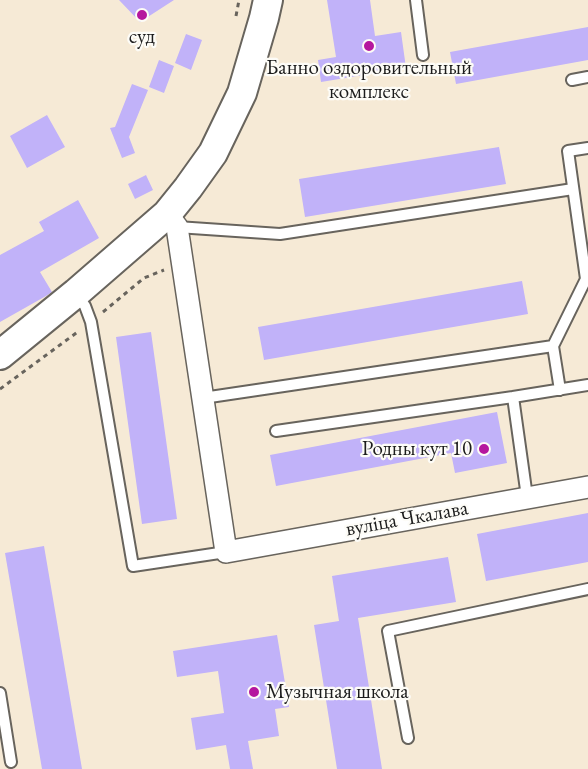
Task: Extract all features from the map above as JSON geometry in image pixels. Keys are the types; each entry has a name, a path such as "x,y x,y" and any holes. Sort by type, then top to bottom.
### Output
{"street":[{"path":"0,355 76,293 172,220 188,188 213,153 242,93 268,0"},
{"path":"172,220 203,398 226,552"},
{"name":"вуліца Чкалава","path":"226,552 588,487"}],"lane":[{"path":"417,0 423,55"},
{"path":"572,80 588,77"},
{"path":"560,390 553,346 587,279 568,151 588,148"},
{"path":"172,220 280,234 573,189"},
{"path":"76,293 85,306 91,322 133,566 226,552"},
{"path":"203,398 553,346"},
{"path":"276,431 588,385"},
{"path":"513,397 527,497"},
{"path":"408,738 388,631 588,589"},
{"path":"0,693 11,762"}],"path":[{"path":"236,16 239,0"}],"building":[{"name":"суд","path":"119,0 174,0 140,22"},
{"name":"Банно оздоровительный комплекс","path":"327,0 370,0 375,36 401,32 406,68 321,82 318,60 336,57"},
{"path":"588,27 588,60 456,84 450,52"},
{"path":"186,34 202,40 191,70 175,63"},
{"path":"159,60 174,66 164,93 149,87"},
{"path":"132,84 148,90 129,137 135,153 122,158 110,128 115,127"},
{"path":"47,115 65,147 27,168 10,136"},
{"path":"499,147 506,184 305,217 299,179"},
{"path":"146,175 153,190 135,199 128,184"},
{"path":"78,200 99,238 40,272 52,292 0,322 0,255 44,231 39,222"},
{"path":"522,281 528,314 264,360 258,327"},
{"path":"151,332 177,519 142,524 116,337"},
{"path":"497,412 507,463 455,473 451,453 276,486 270,455"},
{"path":"588,513 588,562 486,581 477,534"},
{"path":"44,546 82,769 42,769 5,553"},
{"path":"448,557 456,602 358,618 382,769 337,769 314,625 339,621 332,576"},
{"name":"Музычная школа","path":"277,635 289,707 275,709 279,736 248,741 253,769 230,769 226,745 196,750 191,718 224,713 218,671 177,677 173,651"}],"place":[{"name":"суд","path":"142,15"},
{"name":"Банно оздоровительный комплекс","path":"369,46"},
{"name":"Родны кут 10","path":"484,449"},
{"name":"Музычная школа","path":"254,692"}]}
